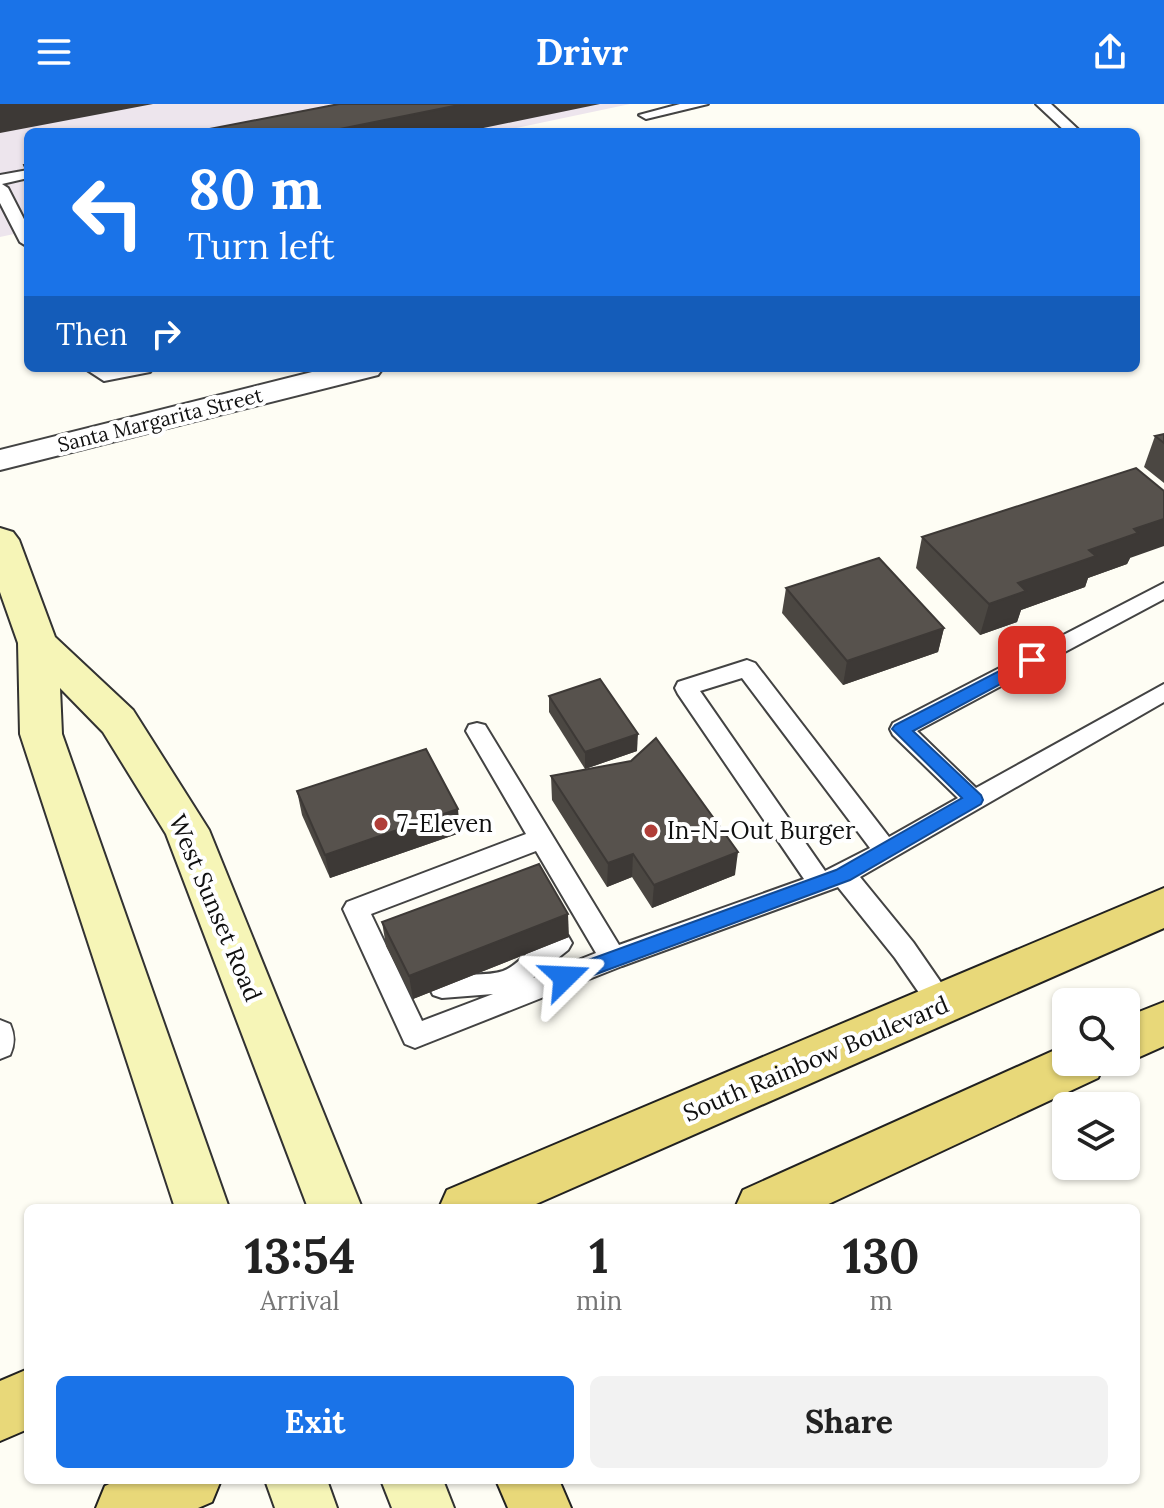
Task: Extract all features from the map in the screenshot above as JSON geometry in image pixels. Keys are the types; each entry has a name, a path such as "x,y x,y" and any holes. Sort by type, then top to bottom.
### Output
{"main road":[{"name":"West Sunset Road","path":"0,540 38,643 41,734 201,1204"},
{"name":"West Sunset Road","path":"38,643 118,721 187,830 333,1204"},
{"name":"South Rainbow Boulevard","path":"475,1204 1164,907"},
{"path":"1140,1034 1164,1023"},
{"path":"771,1204 1052,1075"},
{"path":"0,1411 24,1401"},
{"path":"127,1508 181,1484"},
{"path":"297,1484 306,1508"},
{"path":"414,1484 423,1508"},
{"path":"529,1484 540,1508"}],"street":[{"name":"Santa Margarita Street","path":"0,460 351,372"}],"lane":[{"path":"646,115 701,104"},
{"path":"1043,104 1070,128"},
{"path":"0,180 24,175"},
{"path":"0,188 24,234"},
{"path":"98,372 104,376 124,372"},
{"path":"974,800 901,729 1164,590"},
{"path":"885,850 747,668 686,688 832,879 904,950 942,1005"},
{"path":"442,987 509,980 613,958 832,879 1164,692"},
{"path":"477,731 613,958"},
{"path":"543,838 457,883 356,909 415,1036 509,980 559,943"}],"shaded area":[{"path":"0,104 630,104 516,128 24,128 24,232 0,237"}],"building":[{"path":"339,104 464,104 345,128 215,128"},
{"path":"1164,434 1164,443 1155,436"},
{"path":"1136,468 1164,491 1164,519 1134,529 1138,533 1089,550 1096,556 1018,583 1026,591 989,604 922,537"},
{"path":"879,558 944,628 847,661 786,588"},
{"path":"600,679 638,734 585,752 549,696"},
{"path":"656,738 738,852 654,885 633,854 608,863 551,776 631,761"},
{"name":"7-Eleven","path":"426,749 458,809 325,855 297,791"},
{"path":"539,864 568,914 409,976 382,922"}],"place":[{"name":"7-Eleven","path":"381,824"},
{"name":"In-N-Out Burger","path":"651,831"}],"route":[{"path":"565,977 843,875 974,800 901,729 1032,660"}]}
